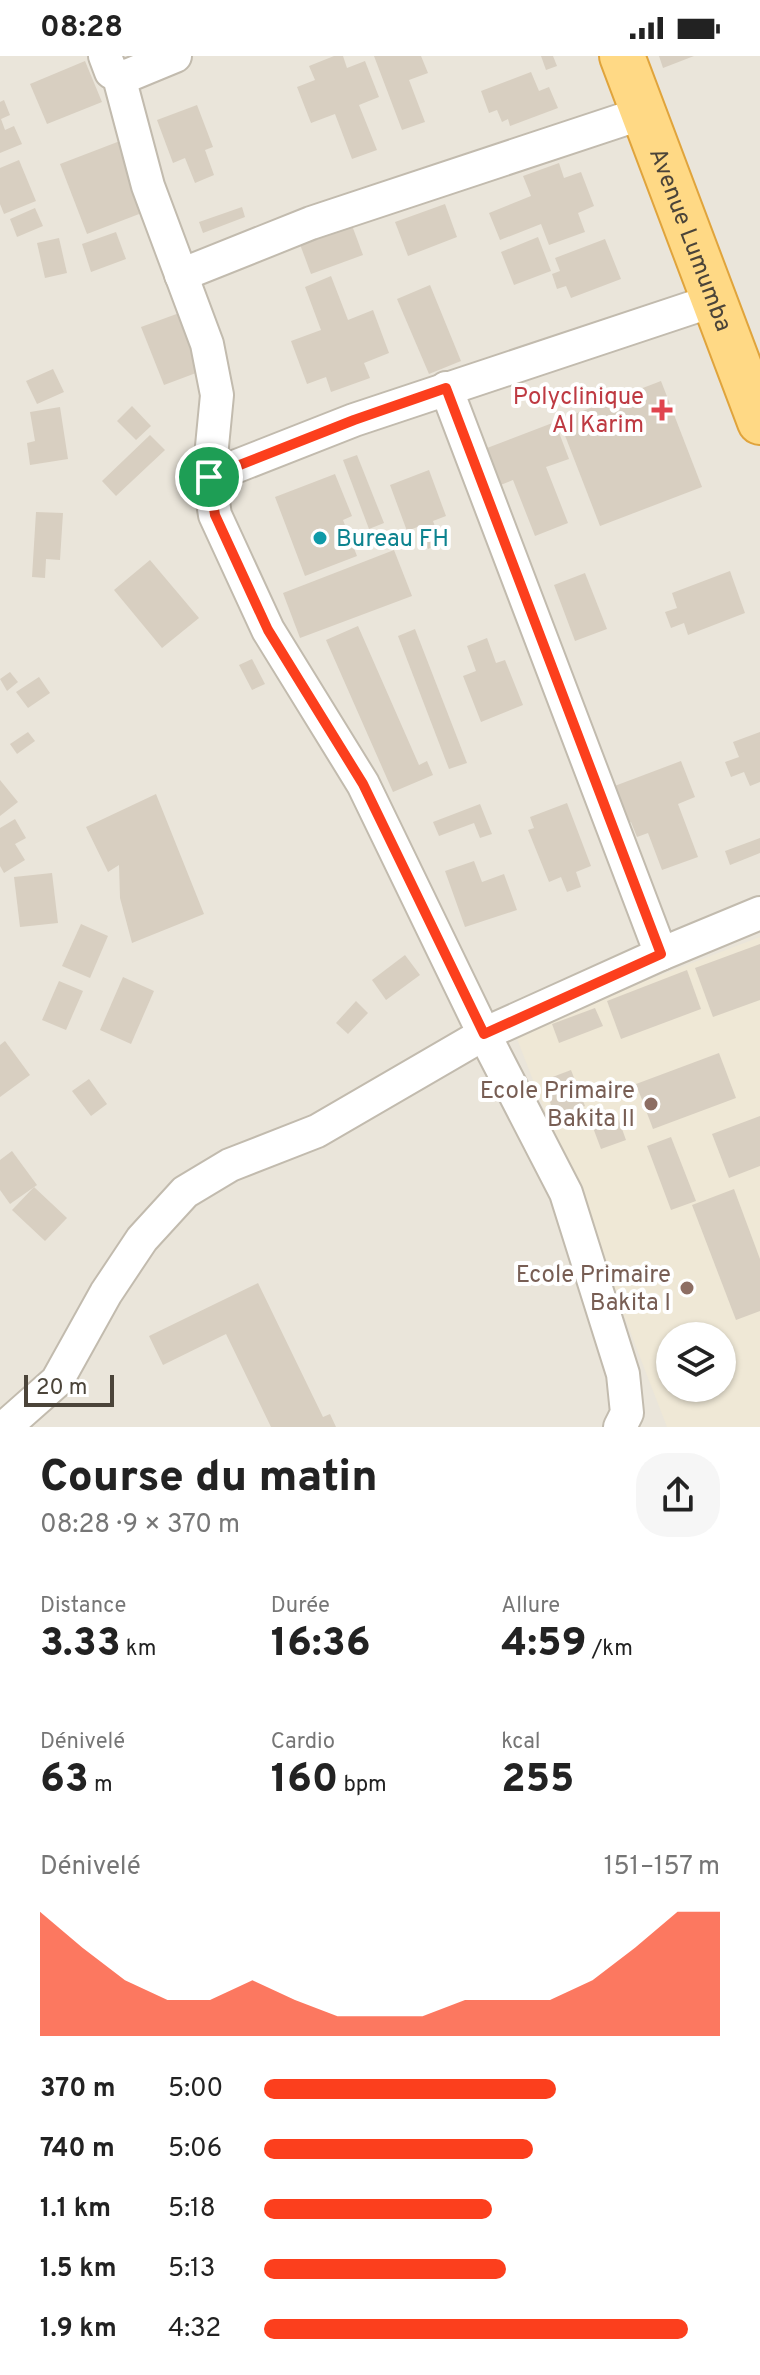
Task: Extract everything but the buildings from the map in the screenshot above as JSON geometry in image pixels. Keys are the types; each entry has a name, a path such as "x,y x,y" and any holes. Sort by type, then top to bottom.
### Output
{"highway":[{"name":"Avenue Lumumba","path":"622,56 760,422"}],"street":[{"path":"112,66 129,75 175,56"},
{"path":"112,66 148,186 207,344 217,395 209,477 215,515 268,630 363,784 484,1034 566,1193 623,1374 627,1413 620,1427"},
{"path":"181,275 311,223 643,113"},
{"path":"209,477 354,420 715,300"},
{"path":"446,388 661,954"},
{"path":"5,1427 57,1381 106,1293 142,1239 185,1192 230,1165 317,1131 484,1034 760,913"}],"shaded area":[{"path":"0,56 760,56 760,1427 0,1427"},
{"name":"Ecole Primaire Bakita II","path":"760,937 760,1427 667,1427 657,1402 736,1402 736,1322 656,1322 656,1399 514,1031"}],"place":[{"name":"Polyclinique Al Karim","path":"662,410"},
{"name":"Bureau FH","path":"320,538"},
{"name":"Ecole Primaire Bakita II","path":"651,1104"},
{"name":"Ecole Primaire Bakita I","path":"687,1288"}],"route":[{"path":"446,388 661,954 484,1034 363,784 268,630 215,515 209,477 446,388"}]}
